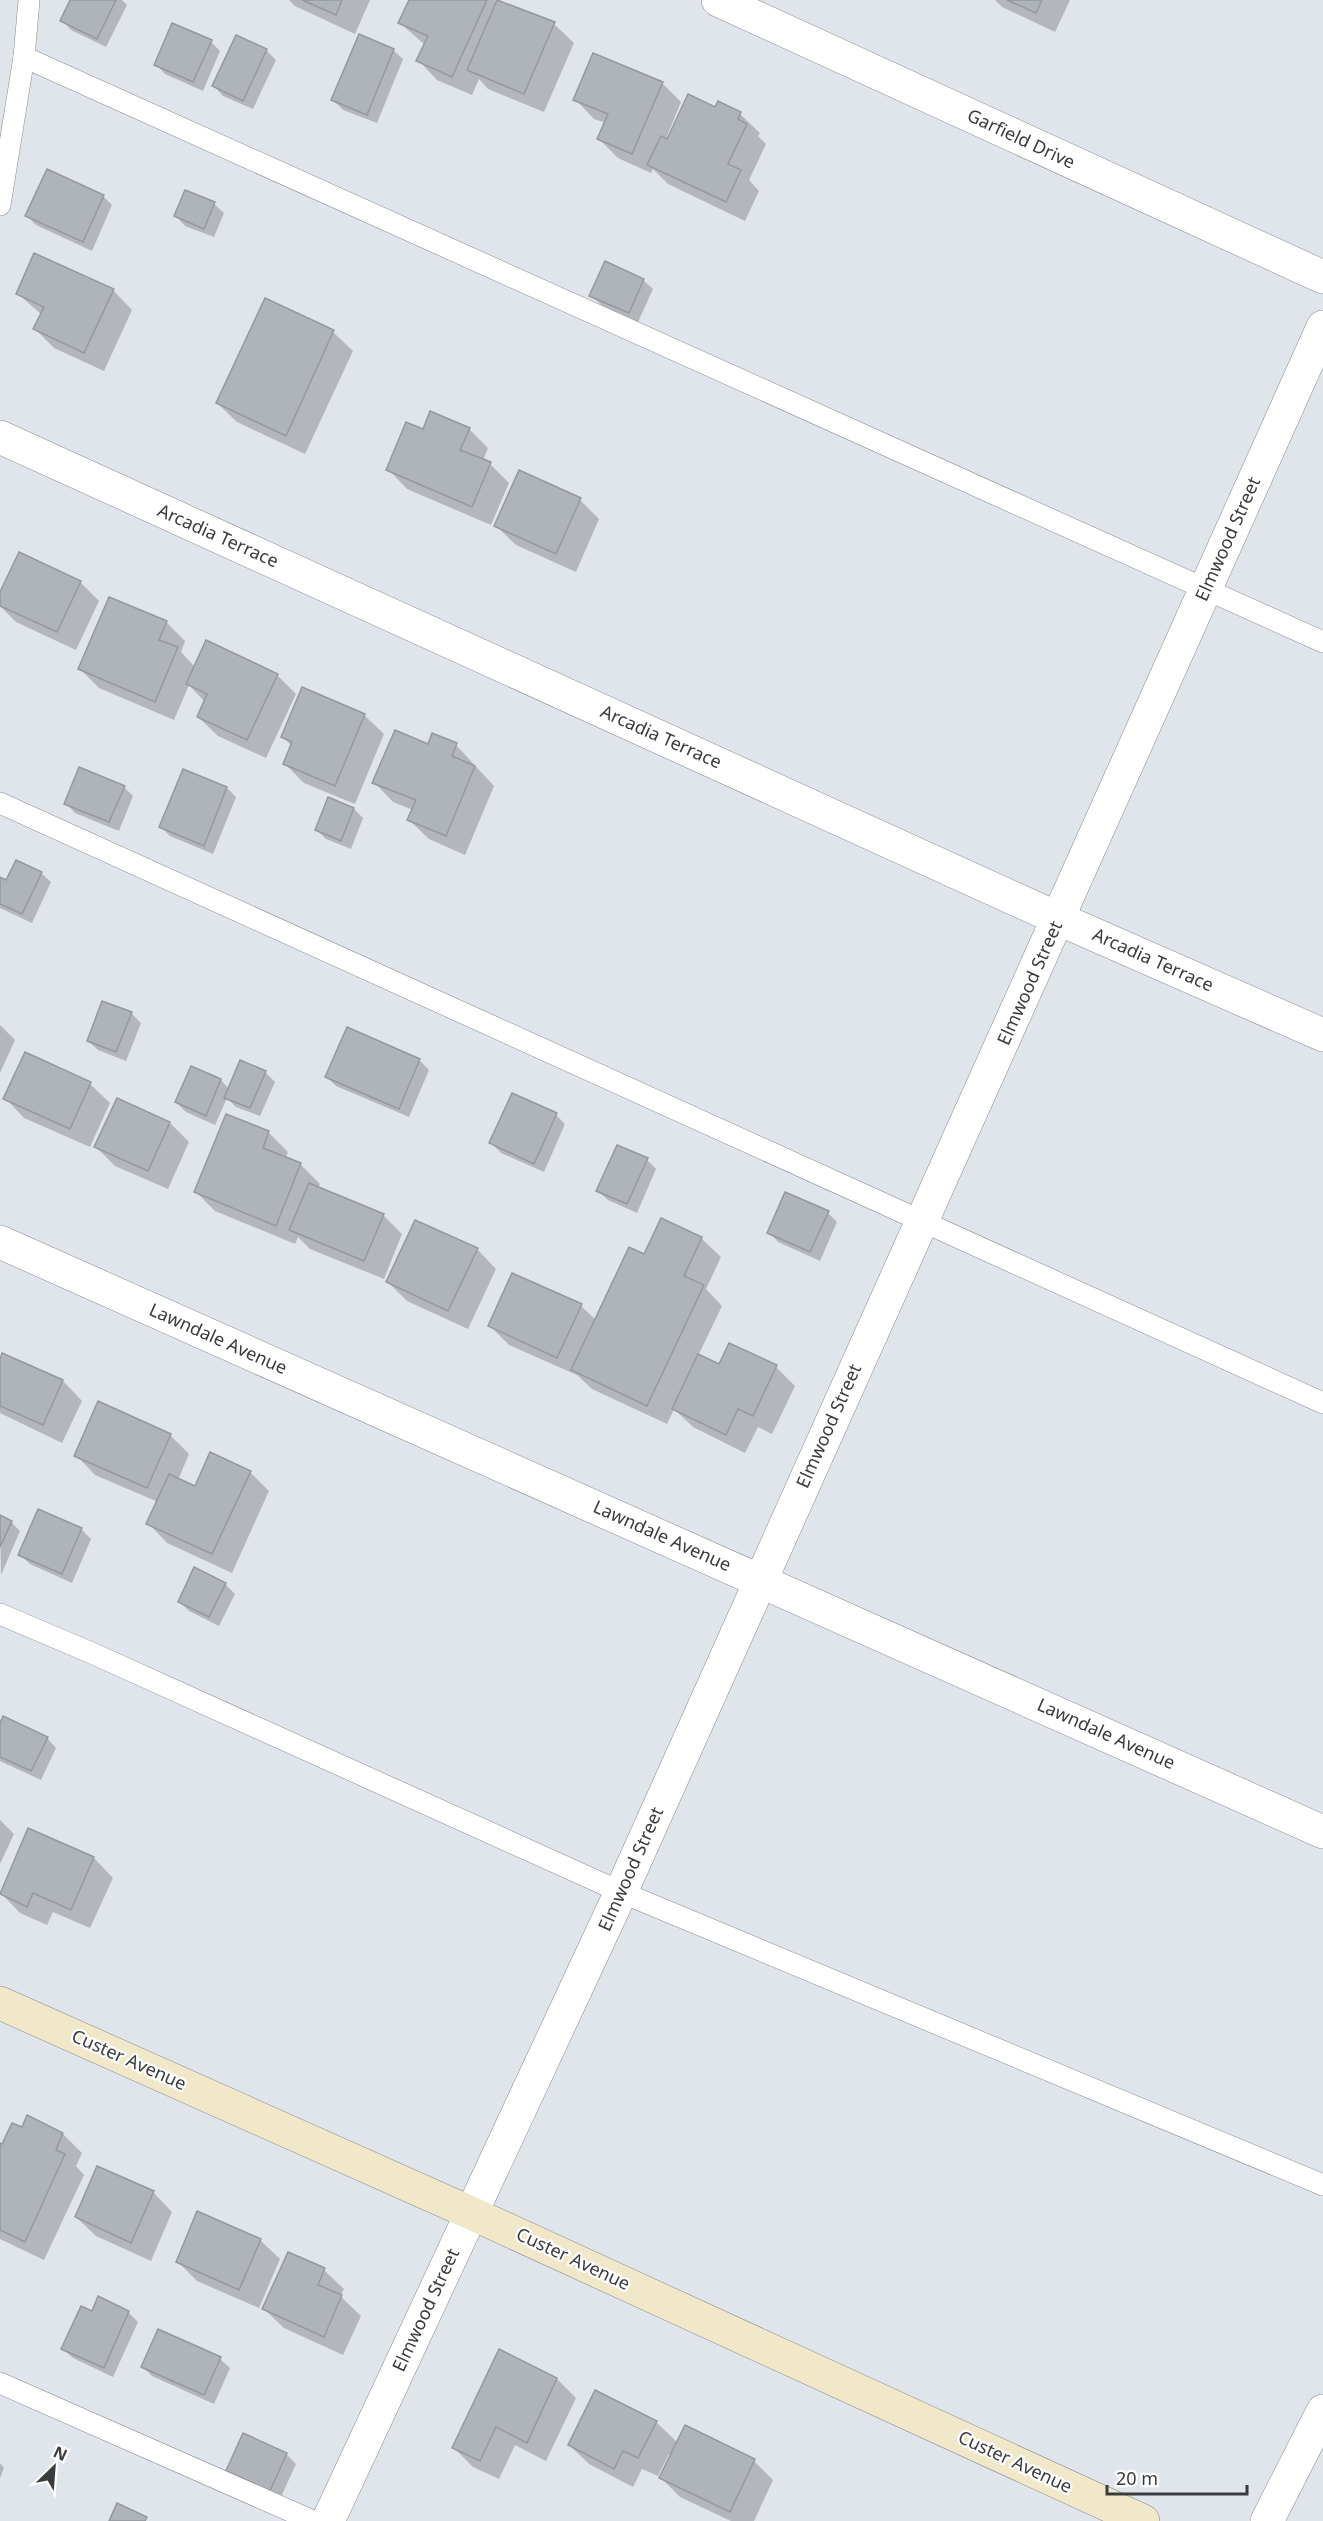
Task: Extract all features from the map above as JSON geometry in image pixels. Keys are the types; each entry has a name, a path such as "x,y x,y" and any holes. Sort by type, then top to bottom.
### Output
{"street":[{"name":"Garfield Drive","path":"718,0 1323,277"},
{"name":"Elmwood Street","path":"328,2521 621,1892 759,1579 1059,919 1323,327"},
{"name":"Arcadia Terrace","path":"0,437 1059,919 1323,1035"},
{"name":"Lawndale Avenue","path":"0,1242 1323,1832"},
{"name":"Custer Avenue","path":"0,2003 471,2213 1143,2521"},
{"path":"1267,2521 1323,2411"}],"lane":[{"path":"0,205 24,57 28,0"},
{"path":"24,57 1205,591 1323,642"},
{"path":"0,803 1323,1403"},
{"path":"0,1614 94,1654 621,1892 1323,2185"},
{"path":"0,2383 314,2521"}],"building":[{"path":"70,0 116,0 97,39 60,21"},
{"path":"302,0 342,0 336,15"},
{"path":"409,0 487,0 452,77 416,61 428,36 398,23"},
{"path":"497,0 555,22 524,94 467,70"},
{"path":"1007,0 1042,0 1036,13"},
{"path":"172,23 212,40 193,82 154,65"},
{"path":"359,34 394,49 367,115 331,100"},
{"path":"236,35 267,49 243,101 212,86"},
{"path":"593,53 663,82 632,154 597,139 608,114 573,100"},
{"path":"688,94 715,107 718,101 741,112 738,119 747,124 728,164 741,170 726,202 647,165 661,136 667,139"},
{"path":"47,169 104,195 83,242 25,216"},
{"path":"185,190 215,202 204,229 174,216"},
{"path":"34,253 114,289 84,353 33,329 44,307 16,294"},
{"path":"605,261 644,279 629,313 589,296"},
{"path":"265,298 334,330 286,436 216,403"},
{"path":"430,411 470,428 460,450 491,462 472,507 386,470 406,422 423,429"},
{"path":"519,470 581,498 556,554 494,526"},
{"path":"19,552 81,581 57,632 0,606 0,592"},
{"path":"109,597 167,621 159,640 178,647 155,702 78,669"},
{"path":"206,640 278,674 247,740 197,717 207,694 186,684"},
{"path":"302,687 365,714 335,786 283,764 292,742 281,737"},
{"path":"395,730 428,744 432,733 457,743 452,756 475,766 446,836 407,820 416,800 372,783"},
{"path":"79,767 125,786 109,822 64,804"},
{"path":"183,769 227,787 204,846 159,827"},
{"path":"328,797 354,808 341,841 315,830"},
{"path":"16,860 42,872 22,914 0,904 0,877 6,880"},
{"path":"102,1001 132,1012 116,1052 87,1041"},
{"path":"347,1027 420,1059 399,1109 325,1077"},
{"path":"25,1052 91,1082 70,1129 3,1099"},
{"path":"240,1060 266,1071 250,1108 224,1098"},
{"path":"191,1066 221,1079 206,1116 175,1102"},
{"path":"512,1093 557,1113 534,1164 489,1143"},
{"path":"117,1098 170,1122 148,1171 94,1147"},
{"path":"226,1114 269,1131 263,1148 301,1163 276,1226 194,1192"},
{"path":"617,1145 648,1158 627,1204 596,1191"},
{"path":"309,1183 384,1214 364,1261 289,1230"},
{"path":"785,1192 829,1211 810,1252 767,1233"},
{"path":"661,1218 702,1237 684,1276 704,1285 647,1406 571,1370 629,1247 644,1254"},
{"path":"415,1220 478,1248 448,1311 386,1282"},
{"path":"512,1273 582,1304 557,1358 488,1326"},
{"path":"729,1343 777,1365 753,1416 738,1409 726,1435 672,1409 698,1354 719,1364"},
{"path":"2,1353 63,1380 43,1425 0,1406"},
{"path":"98,1401 171,1434 147,1488 74,1456"},
{"path":"210,1452 251,1471 212,1554 146,1524 169,1474 195,1486"},
{"path":"38,1509 82,1528 62,1574 18,1555"},
{"path":"0,1515 12,1521 0,1547"},
{"path":"194,1567 226,1583 209,1617 178,1602"},
{"path":"3,1716 48,1737 31,1771 0,1757 0,1723"},
{"path":"28,1828 94,1857 71,1910 33,1893 27,1907 0,1894"},
{"path":"27,2115 63,2133 56,2150 65,2154 25,2242 0,2230 0,2143 2,2144 12,2123 22,2127"},
{"path":"97,2166 154,2191 131,2243 75,2217"},
{"path":"197,2211 261,2239 239,2290 176,2262"},
{"path":"288,2252 325,2268 318,2285 342,2295 324,2337 262,2309"},
{"path":"98,2296 129,2311 104,2368 61,2349 81,2306 92,2311"},
{"path":"158,2329 221,2357 204,2395 141,2367"},
{"path":"499,2349 557,2378 527,2443 496,2427 480,2461 452,2448"},
{"path":"595,2390 657,2421 638,2458 623,2451 614,2469 568,2445"},
{"path":"685,2425 755,2459 730,2512 659,2478"},
{"path":"243,2433 287,2453 270,2491 226,2471"},
{"path":"117,2503 147,2517 145,2521 109,2521"}]}
